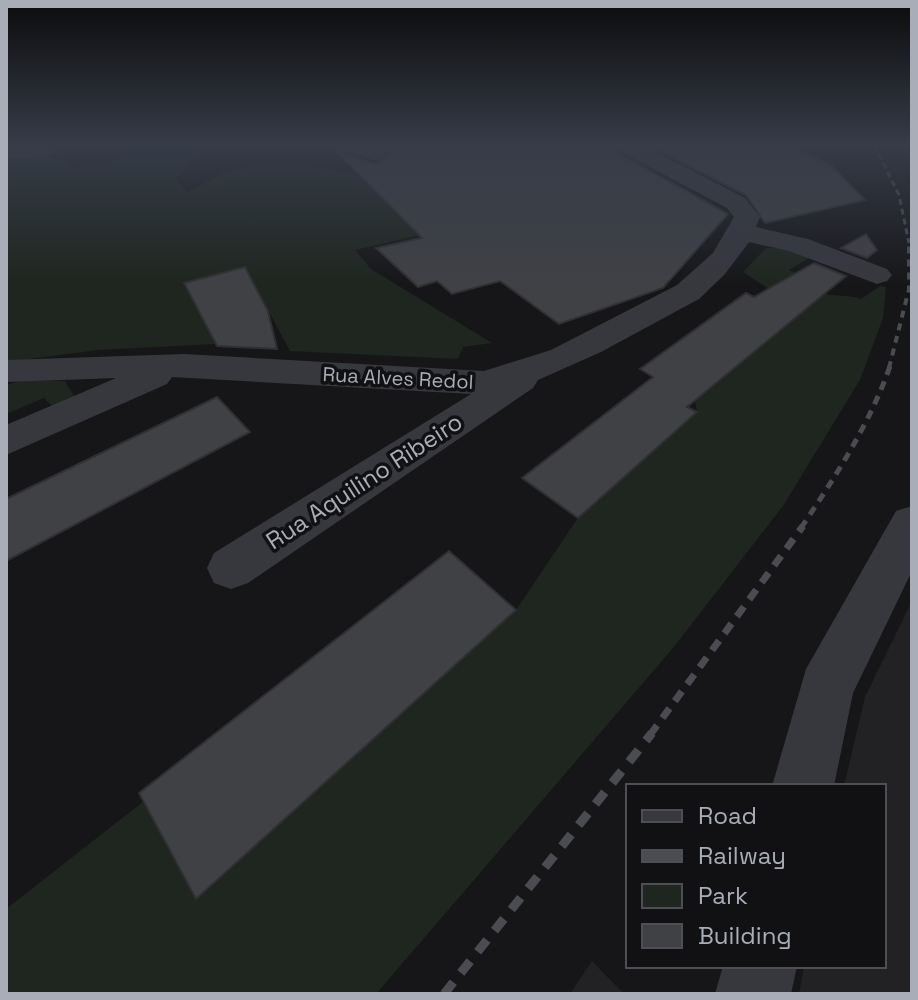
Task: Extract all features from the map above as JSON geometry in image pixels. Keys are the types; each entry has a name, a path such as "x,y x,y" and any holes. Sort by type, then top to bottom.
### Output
{"street":[{"path":"715,192 736,203 747,217 742,232 798,245 877,275"},
{"name":"Rua Alves Redol","path":"6,371 184,365 484,383 511,378 539,368 688,292 705,278 742,232"},
{"path":"6,441 135,382 184,365"},
{"name":"Rua Aquilino Ribeiro","path":"231,568 539,368"},
{"path":"803,784 826,689 912,524"},
{"path":"753,994 760,968"}],"shaded area":[{"path":"912,601 912,994 799,994 804,968 886,968 886,784 844,784 865,697"},
{"path":"592,961 624,994 570,994"}],"green space":[{"path":"6,192 464,192 524,211 355,250 371,269 492,343 463,347 458,359 290,351 245,267 184,283 215,344 98,350 6,362"},
{"path":"766,248 783,248 811,257 789,270 824,285 822,293 861,299 880,286 886,287 883,318 860,380 783,506 673,648 376,994 6,994 6,909 144,801 196,899 516,610 578,518 697,413 695,400 775,293 743,272"},
{"path":"24,380 65,381 74,396 52,406 44,398 6,414 6,385"}],"building":[{"path":"376,192 687,192 728,214 663,288 559,324 500,281 452,294 437,281 418,287 376,248 422,238"},
{"path":"740,192 857,192 865,200 765,223 746,195"},
{"path":"866,234 877,250 867,258 841,248"},
{"path":"814,263 846,276 687,407 697,412 578,518 522,478 653,377 640,369 746,293 754,297"},
{"path":"245,267 268,311 277,349 217,346 184,283"},
{"path":"217,397 250,432 6,561 6,499"},
{"path":"449,551 516,610 196,899 139,793"}],"railway":[{"path":"897,192 909,243"},
{"path":"889,368 909,289 909,243"},
{"path":"801,528 862,429 890,366"},
{"path":"650,735 803,526"},
{"path":"444,994 652,733"}]}
